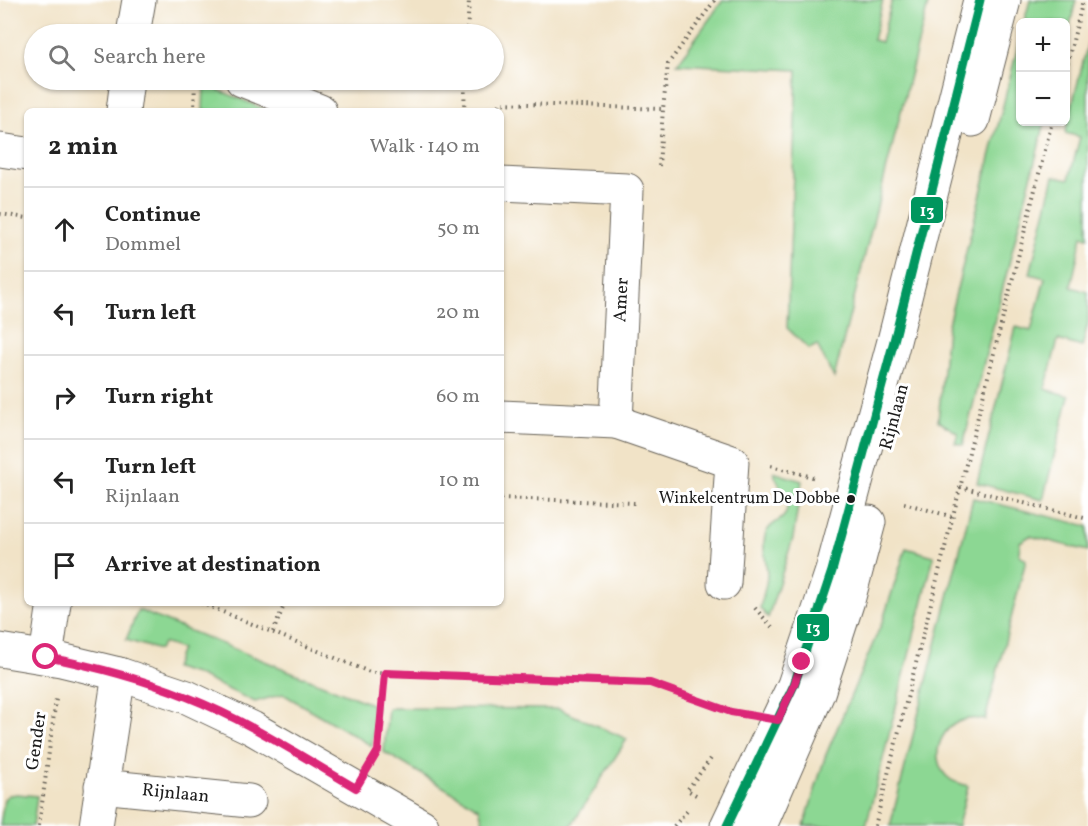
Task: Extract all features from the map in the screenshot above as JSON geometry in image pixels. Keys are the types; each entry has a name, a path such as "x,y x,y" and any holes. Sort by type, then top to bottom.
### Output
{"street":[{"path":"135,24 139,0"},
{"name":"Rijnlaan","path":"727,826 794,685 832,571 871,428 980,0"},
{"name":"Rijnlaan","path":"760,826 818,693 849,597 1004,0"},
{"path":"123,108 126,90"},
{"path":"267,90 312,108"},
{"path":"0,150 24,154"},
{"path":"504,184 627,190"},
{"name":"Amer","path":"616,422 627,190"},
{"path":"504,417 616,422 732,462 724,583"},
{"path":"53,658 54,606"},
{"path":"0,650 53,658 119,674 187,697 252,728 422,826"},
{"path":"96,826 119,674"},
{"name":"Rijnlaan","path":"101,786 249,801"}],"path":[{"path":"468,24 469,0"},
{"path":"627,190 659,179 668,64 715,0"},
{"path":"1070,50 1083,0"},
{"path":"194,108 195,90"},
{"path":"464,108 465,90"},
{"path":"498,108 500,103 663,109"},
{"path":"875,826 1051,126"},
{"path":"0,214 24,218"},
{"path":"960,487 1088,519"},
{"path":"504,498 635,503"},
{"path":"724,583 749,600 802,662"},
{"path":"208,606 372,673 650,683 731,712 778,720"},
{"path":"273,632 284,606"},
{"name":"Gender","path":"39,826 53,658"},
{"path":"356,788 378,751 385,673"}],"green space":[{"path":"723,0 883,0 873,40 881,42 892,0 929,0 834,378 817,345 809,349 787,328 797,70 677,64"},
{"path":"1030,0 1076,0 1070,25 1070,18 1025,18"},
{"path":"1088,42 1088,237 1082,236 1071,287 1088,292 1088,323 1082,347 1058,340 1045,389 1069,396 1043,500 977,483 1016,327 1031,331 1045,278 1030,274 1054,176 1069,179 1080,137 1065,133 1067,126 1070,126 1070,113"},
{"path":"1016,54 1016,126 1044,126 963,445 955,443 958,433 938,421 947,328"},
{"path":"204,90 218,90 262,108 203,108"},
{"path":"773,472 802,481 793,538 768,618 760,608 767,579 764,541 767,531 783,517 787,508 787,501"},
{"path":"973,498 1088,526 1088,551 1030,536 1020,542 1019,554 1026,560 985,720 971,719 958,722 942,738 938,749 938,760 942,770 950,779 968,786 958,826 890,826"},
{"path":"906,548 934,556 866,826 804,826 825,757 883,620"},
{"path":"138,610 376,706 372,746 283,694 255,702 195,674 174,668 181,649 163,643 159,650 126,640"},
{"path":"388,708 559,709 627,739 571,826 484,826 479,808 384,752"},
{"path":"9,795 37,796 33,826 0,826 4,799"}],"transit line":[{"name":"13","path":"727,826 794,685 832,571 894,341 980,0"}],"place":[{"name":"Winkelcentrum De Dobbe","path":"851,499"}],"route":[{"path":"46,657 119,674 187,697 252,728 356,788 378,751 385,673 650,683 731,712 778,720 802,662"}]}
